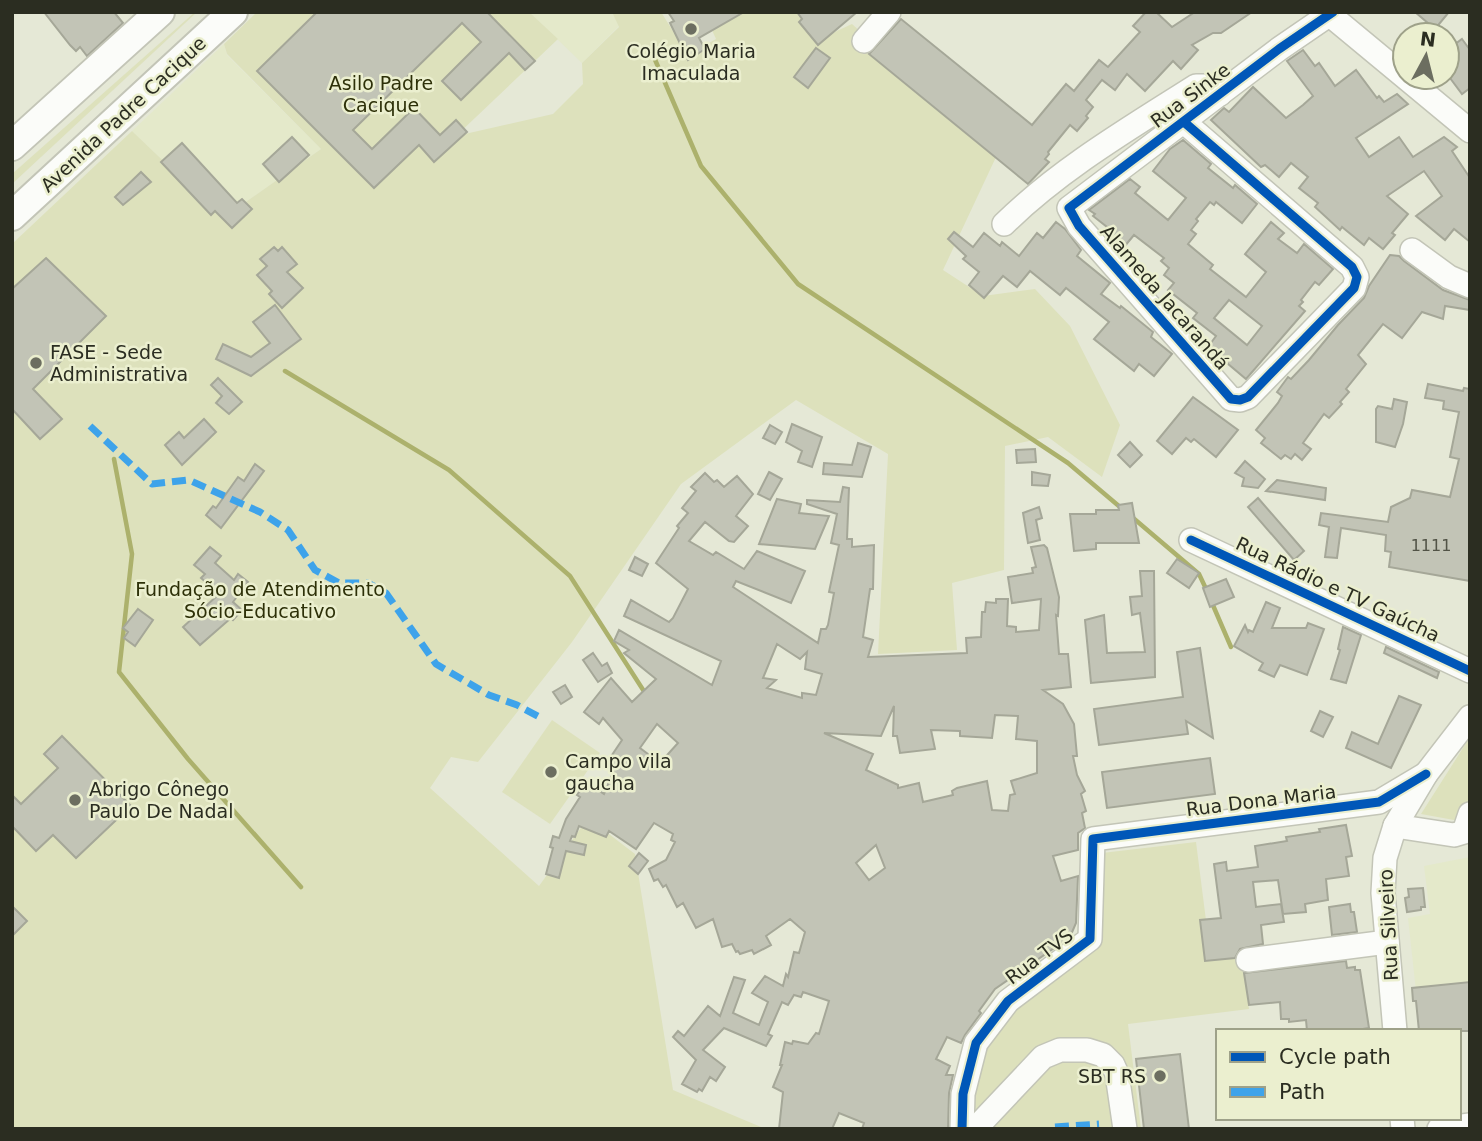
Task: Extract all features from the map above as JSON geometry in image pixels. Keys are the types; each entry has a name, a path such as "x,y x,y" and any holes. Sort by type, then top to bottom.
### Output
{"main road":[{"path":"12,146 160,12"},
{"name":"Avenida Padre Cacique","path":"12,216 233,12"}],"street":[{"path":"864,41 889,12"},
{"path":"1331,13 1470,131"},
{"name":"Rua Sinke","path":"1069,208 1279,49 1331,13"},
{"path":"1004,224 1031,198 1068,171 1196,86 1210,86 1220,94"},
{"name":"Alameda Jacarandá","path":"1069,208 1079,226 1231,399 1248,397 1354,288 1357,277 1352,267 1184,122"},
{"path":"1412,250 1457,281 1470,286"},
{"name":"Rua Rádio e TV Gaúcha","path":"1191,540 1470,671"},
{"name":"Rua Silveiro","path":"1395,1029 1382,893 1385,859 1395,826 1426,774 1470,717"},
{"name":"Rua Dona Maria","path":"1093,839 1379,802 1426,774"},
{"path":"1395,826 1454,835 1464,832 1470,814"},
{"name":"Rua TVS","path":"962,1129 963,1094 976,1043 1008,1001 1090,939 1093,839"},
{"path":"1248,960 1387,942"},
{"path":"975,1129 1043,1057 1060,1050 1087,1050 1103,1055 1113,1065 1117,1074 1125,1129"},
{"path":"1439,1129 1470,1125"}],"shaded area":[{"path":"529,12 612,12 619,26 582,63"},
{"path":"224,44 227,55 321,149 223,218 132,131"},
{"path":"1470,857 1470,985 1416,991 1408,918 1430,914 1424,866"}],"green space":[{"path":"197,12 12,184 12,174"},
{"path":"257,12 529,12 558,39 456,136 553,114 583,84 582,63 619,27 612,12 661,12 688,55 716,39 707,19 718,12 806,12 828,35 852,24 997,155 943,270 983,296 1035,289 1070,326 1120,425 1102,477 1048,437 1005,446 1004,570 952,583 957,650 878,654 888,454 796,400 681,484 572,642 478,762 451,757 430,788 539,886 588,818 635,854 673,1090 766,1129 12,1129 12,244 132,131 223,218 321,149 227,54 224,44"},
{"name":"Campo vila gaucha","path":"552,720 600,753 550,824 502,792"},
{"path":"1470,737 1470,790 1465,822 1421,814"},
{"path":"1196,842 1209,944 1240,940 1249,1009 1128,1024 1141,1129 970,1129 971,1091 979,1065 990,1043 1004,1023 1021,1006 1099,943 1102,853"}],"building":[{"path":"44,12 114,12 123,23 87,56 80,47 76,51 70,45"},
{"path":"317,12 487,12 535,61 525,70 509,53 461,100 442,81 481,42 462,23 353,130 372,149 414,108 440,135 456,120 467,132 434,162 419,145 374,188 257,71"},
{"name":"Colégio Maria Imaculada","path":"668,12 744,12 699,38 705,49 688,60 670,23 674,21"},
{"path":"797,12 857,12 818,45 799,22 802,19"},
{"path":"1146,12 1156,12 1172,27 1195,12 1252,12 1221,33 1213,33 1192,45 1198,50 1181,69 1173,61 1145,91 1127,74 1115,90 1102,80 1086,100 1093,107 1086,116 1088,118 1077,131 1070,125 1048,152 1045,159 1049,162 1028,184 869,54 901,19 1032,125 1066,84 1074,91 1099,60 1108,67 1140,32 1133,26"},
{"path":"1415,12 1449,12 1442,21 1426,21"},
{"path":"1461,40 1470,50 1470,88 1462,94 1460,91"},
{"path":"816,48 830,58 808,88 794,77"},
{"path":"1303,50 1315,66 1319,63 1335,86 1356,70 1377,98 1379,96 1384,102 1397,94 1408,104 1356,138 1369,157 1399,137 1413,157 1444,137 1457,147 1452,151 1470,178 1470,242 1454,229 1445,240 1416,216 1442,196 1424,171 1387,196 1408,214 1392,233 1395,235 1383,249 1369,238 1364,245 1342,227 1340,230 1315,207 1318,203 1299,188 1308,177 1291,163 1279,177 1265,165 1261,167 1211,120 1224,108 1229,112 1253,87 1286,118 1313,96 1287,61"},
{"path":"292,137 309,155 279,182 263,164"},
{"path":"1183,140 1211,164 1208,168 1233,188 1235,185 1257,204 1242,223 1216,202 1214,205 1210,202 1196,219 1198,221 1191,230 1196,234 1188,244 1213,265 1210,269 1246,297 1266,272 1245,254 1271,222 1284,233 1278,239 1297,253 1304,244 1333,269 1319,285 1315,282 1301,300 1303,302 1299,306 1305,311 1246,379 1208,347 1216,336 1193,318 1197,313 1168,290 1174,283 1164,275 1169,268 1161,261 1164,258 1134,235 1124,247 1104,231 1107,227 1089,210 1130,179 1140,187 1135,193 1168,220 1186,198 1153,171 1170,149","holes":["1229,300 1262,326 1247,345 1214,318"]},
{"path":"182,143 237,203 242,199 252,209 232,228 215,211 211,215 161,162"},
{"path":"141,172 151,182 123,205 115,197"},
{"path":"1056,222 1081,250 1077,256 1110,283 1101,294 1120,308 1121,306 1153,332 1151,337 1172,354 1154,376 1139,364 1134,371 1094,339 1109,322 1066,288 1060,295 1030,271 1017,287 1003,276 984,298 969,285 979,272 963,259 966,256 948,239 954,232 973,247 984,233 1000,246 1002,242 1019,256 1037,233 1043,238"},
{"path":"274,247 278,251 282,247 297,264 287,272 303,288 282,308 269,294 272,291 257,275 267,266 260,259"},
{"path":"1390,255 1399,256 1443,290 1470,300 1470,310 1445,306 1443,319 1422,312 1402,338 1383,324 1358,355 1366,364 1346,389 1349,392 1340,402 1342,404 1329,418 1324,414 1303,443 1311,449 1302,460 1295,454 1291,459 1285,455 1281,459 1261,443 1265,438 1256,430 1278,403 1282,396 1277,392 1288,377 1291,379 1364,298"},
{"name":"FASE - Sede Administrativa","path":"46,258 106,316 33,389 62,419 40,439 12,409 12,289"},
{"path":"275,305 301,339 251,376 216,359 223,344 251,357 270,343 253,322"},
{"path":"218,378 242,402 229,414 216,403 222,396 211,385"},
{"path":"1428,384 1463,391 1464,388 1470,389 1470,581 1389,567 1391,552 1385,551 1386,535 1341,528 1337,558 1325,557 1329,527 1319,525 1321,513 1388,522 1391,507 1410,498 1412,490 1450,497 1459,459 1450,457 1459,412 1443,409 1444,401 1425,398"},
{"path":"1193,397 1238,430 1216,457 1194,439 1191,442 1186,438 1172,454 1157,441"},
{"path":"1394,399 1407,402 1395,447 1376,442 1376,409 1378,406 1392,409"},
{"path":"204,419 216,432 182,465 165,445 179,432 184,438"},
{"path":"792,424 822,437 812,467 798,462 802,451 786,442"},
{"path":"770,425 782,432 775,444 763,438"},
{"path":"1130,442 1142,455 1130,467 1118,455"},
{"path":"858,443 871,447 862,477 823,474 824,463 852,465"},
{"path":"1035,449 1036,462 1017,463 1016,450"},
{"path":"1245,461 1265,479 1258,488 1242,486 1244,478 1235,473"},
{"path":"255,464 264,471 221,528 206,515 213,506 216,508 238,477 244,481"},
{"path":"769,472 782,479 770,500 758,494"},
{"path":"1032,472 1050,475 1048,486 1032,485"},
{"path":"705,473 724,487 737,476 753,494 736,516 748,526 734,542 705,522 689,541 713,555 716,552 744,569 757,551 805,571 791,603 736,581 733,587 818,643 821,629 826,629 828,625 834,593 829,592 839,545 831,543 837,514 807,504 807,500 840,502 843,487 849,488 847,539 852,539 852,547 874,545 873,589 870,589 863,637 873,640 868,657 967,653 966,638 981,637 982,612 985,612 986,602 996,603 996,599 1008,599 1007,626 1016,627 1016,632 1039,630 1041,599 1012,603 1008,577 1033,573 1032,568 1036,567 1031,547 1044,545 1047,548 1059,597 1058,616 1056,615 1059,654 1068,654 1071,687 1043,690 1063,704 1074,724 1077,756 1073,756 1077,775 1085,791 1081,794 1086,811 1082,813 1085,828 1078,833 1078,850 1053,856 1061,881 1078,876 1076,923 1070,937 995,989 961,1043 947,1037 936,1059 950,1066 946,1075 953,1075 949,1093 948,1129 862,1129 864,1123 839,1113 832,1129 779,1129 783,1092 773,1087 782,1065 785,1042 808,1044 816,1033 819,1034 829,1001 803,992 801,997 794,995 788,1005 782,1002 768,1034 772,1036 766,1046 724,1028 703,1050 725,1067 716,1081 710,1077 702,1091 699,1089 697,1092 682,1084 696,1060 673,1037 678,1031 684,1036 708,1006 720,1016 734,977 745,980 733,1013 759,1025 768,1002 752,993 765,976 783,986 794,952 799,953 805,932 790,919 766,936 771,945 754,954 752,950 740,954 732,944 722,947 713,919 696,928 683,903 677,907 666,885 663,887 658,879 654,881 649,869 666,860 675,842 671,840 673,834 654,823 636,849 609,831 606,837 579,826 575,837 572,836 570,841 586,845 584,855 566,851 559,878 546,874 553,848 550,847 553,836 559,838 566,819 580,797 577,795 586,782 604,794 615,768 610,764 615,757 612,755 622,740 603,718 599,724 584,712 611,678 632,702 656,679 624,653 629,650 614,641 619,630 712,685 721,661 624,616 631,600 669,622 673,618 688,589 656,563 679,528 677,526 688,513 682,508 696,491 691,487","holes":["777,644 800,659 807,652 805,669 822,674 816,695 802,693 802,698 767,688 776,680 763,678","894,706 893,736 897,736 900,753 935,749 931,730 960,731 960,736 992,738 995,715 1018,716 1016,739 1037,741 1037,773 1011,781 1015,794 1010,795 1008,811 992,810 987,781 957,788 952,791 953,795 923,802 919,783 898,788 898,785 866,770 873,754 824,733 881,736","657,724 678,743 660,763 640,748","876,845 885,868 869,880 856,863"]},
{"path":"1277,480 1326,488 1325,500 1266,491"},
{"path":"1258,498 1304,551 1294,560 1248,507"},
{"path":"777,499 801,504 799,513 829,516 815,549 759,544"},
{"path":"1132,503 1139,543 1096,543 1096,549 1074,551 1070,514 1096,514 1096,510 1119,510 1118,505"},
{"path":"1039,507 1042,518 1036,520 1040,540 1028,543 1023,513"},
{"path":"210,547 221,556 215,563 234,580 238,574 248,582 233,602 242,610 200,645 183,627 219,594 201,578 205,574 194,565"},
{"path":"635,557 648,564 642,576 629,570"},
{"path":"1177,559 1199,573 1189,588 1167,573"},
{"path":"1140,571 1154,571 1155,677 1091,683 1085,620 1104,615 1107,653 1145,652 1140,613 1132,615 1130,597 1142,596"},
{"path":"1226,579 1234,597 1210,607 1203,588"},
{"path":"1266,602 1280,608 1272,628 1306,628 1308,623 1324,629 1307,675 1280,665 1274,677 1259,670 1263,663 1234,646 1245,625 1248,632 1253,632"},
{"path":"138,609 153,620 135,646 124,638 128,632 123,628"},
{"path":"1343,627 1361,635 1346,683 1331,679 1340,650 1338,649"},
{"path":"1386,647 1439,672 1437,678 1384,653"},
{"path":"1200,648 1213,738 1186,721 1188,734 1099,745 1094,709 1183,697 1177,652"},
{"path":"593,653 602,666 607,663 612,673 598,682 583,660"},
{"path":"565,685 572,697 561,704 553,692"},
{"path":"1399,696 1421,705 1391,768 1346,748 1352,732 1378,744"},
{"path":"1320,711 1333,717 1323,737 1311,731"},
{"name":"Abrigo Cônego Paulo De Nadal","path":"62,736 131,806 76,858 53,835 36,851 12,826 12,795 21,804 58,768 44,754"},
{"path":"1210,758 1215,794 1107,808 1102,772"},
{"path":"1346,825 1352,856 1346,857 1349,876 1326,879 1328,900 1305,904 1306,912 1283,914 1278,880 1253,882 1256,907 1281,904 1284,922 1261,925 1263,944 1240,949 1235,958 1205,961 1200,920 1221,918 1214,864 1226,862 1227,871 1258,867 1255,846 1287,841 1286,837"},
{"path":"639,853 648,861 638,874 629,866"},
{"path":"1423,888 1425,907 1407,912 1405,898 1409,897 1408,889"},
{"path":"1350,904 1357,932 1332,935 1329,907"},
{"path":"12,906 27,921 12,936"},
{"path":"1346,961 1347,968 1355,967 1355,970 1360,970 1369,1028 1307,1029 1306,1020 1289,1022 1289,1019 1281,1019 1280,1002 1249,1005 1244,973"},
{"path":"1470,982 1470,1031 1419,1029 1412,988"},
{"name":"SBT RS","path":"1180,1054 1189,1129 1144,1129 1136,1059"}],"waterway":[{"path":"653,55 701,166 798,284 1068,463 1120,507"},
{"path":"285,371 449,470 570,576 647,696"},
{"path":"114,459 132,554 119,672 188,759 301,887"},
{"path":"1132,517 1199,574 1207,591"},
{"path":"1212,603 1231,647"}],"marked path":[{"path":"90,426 152,484 189,480 260,512 288,530 315,570 339,583 368,583 386,593 436,664 489,695 517,705 543,719"},
{"path":"1055,1127 1099,1124"}],"cycle path":[{"path":"1184,122 1352,267 1357,277 1354,288 1248,397 1240,400 1231,399 1079,226 1069,208 1279,49 1333,12"},
{"path":"1191,540 1470,671"},
{"path":"962,1129 963,1094 976,1043 1008,1001 1090,939 1093,839 1379,802 1426,774"}],"place":[{"name":"Colégio Maria Imaculada","path":"691,29"},
{"name":"FASE - Sede Administrativa","path":"36,363"},
{"name":"Campo vila gaucha","path":"551,772"},
{"name":"Abrigo Cônego Paulo De Nadal","path":"75,800"},
{"name":"SBT RS","path":"1160,1076"}],"park label":[{"name":"Asilo Padre Cacique","path":"381,94"},
{"name":"Fundação de Atendimento Sócio-Educativo","path":"260,600"}]}
